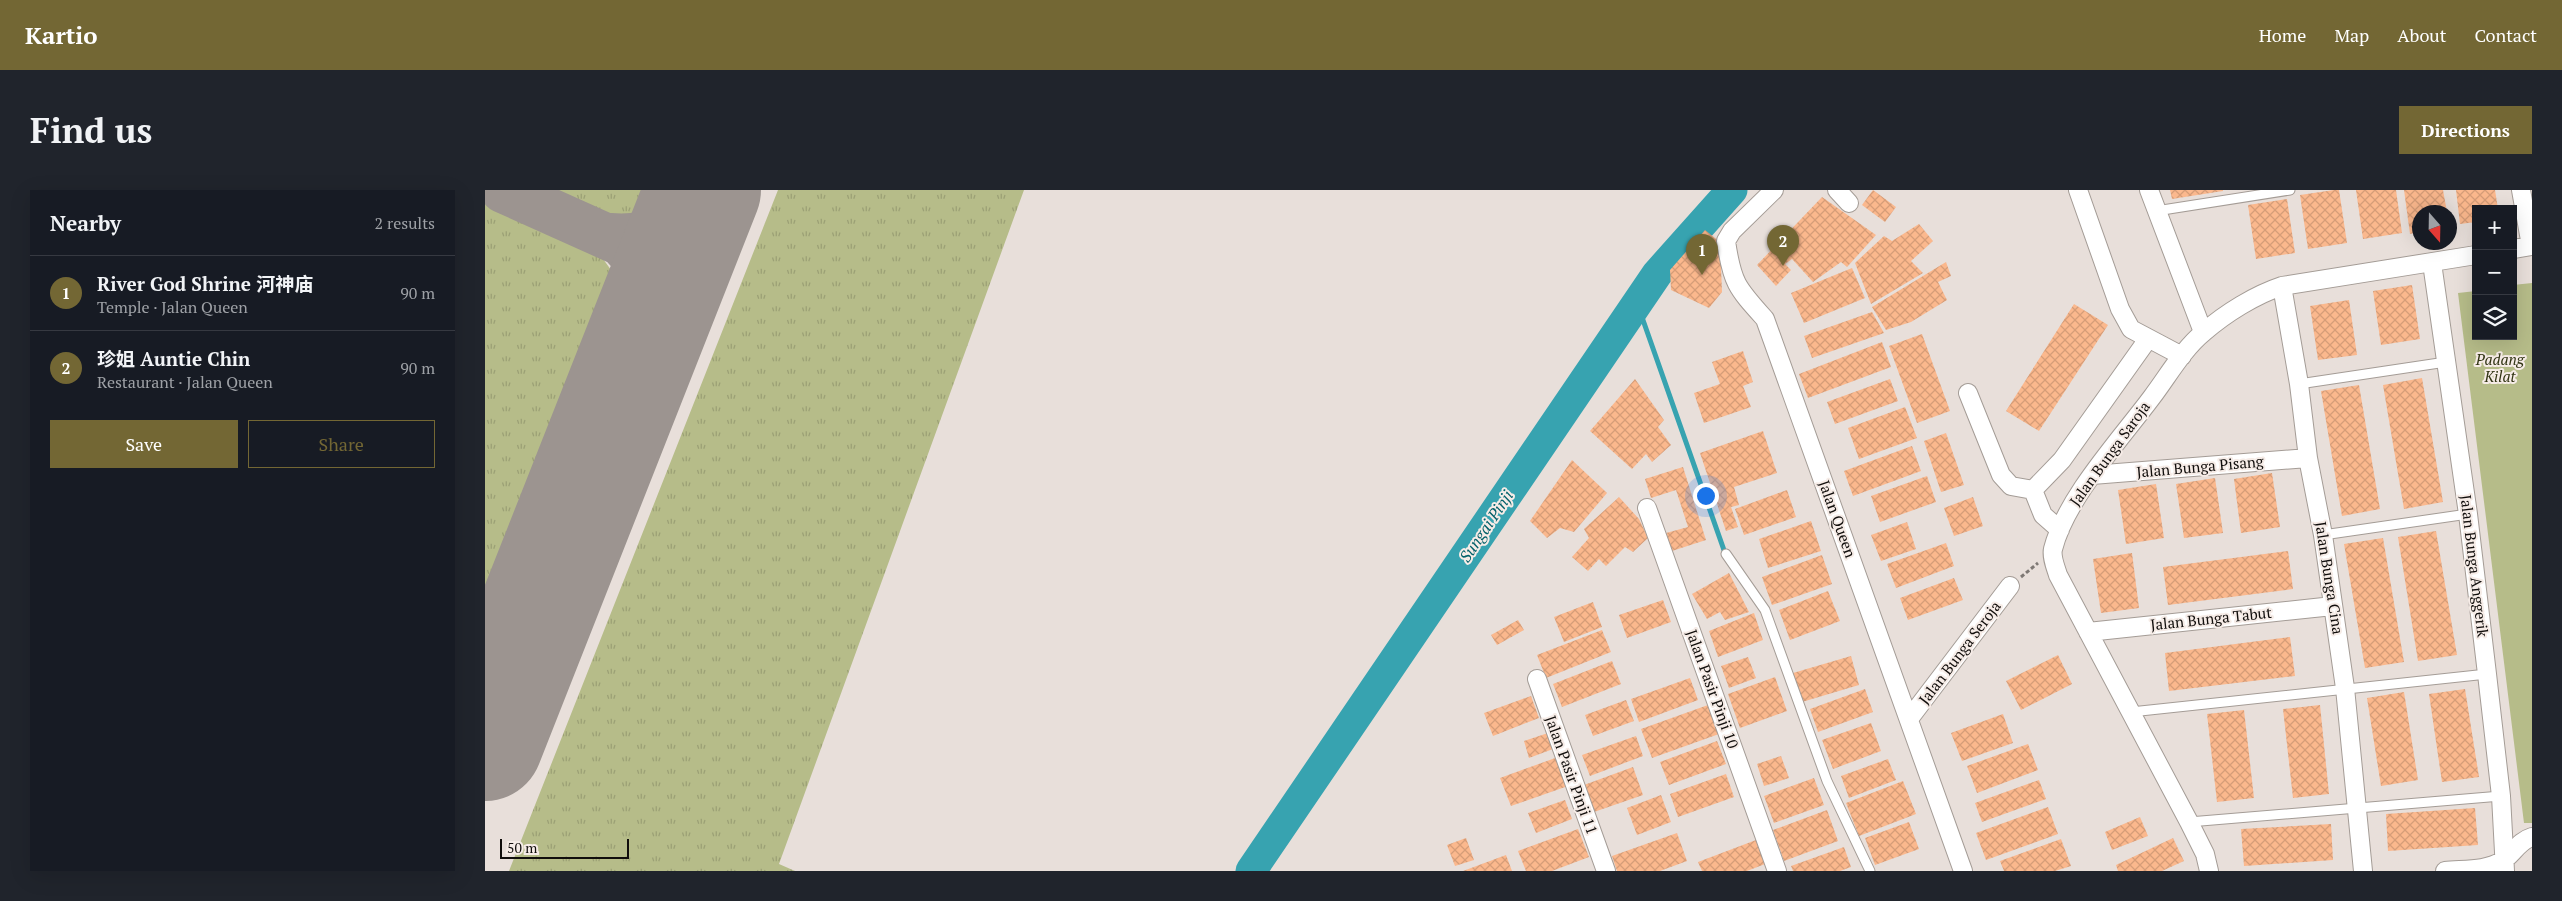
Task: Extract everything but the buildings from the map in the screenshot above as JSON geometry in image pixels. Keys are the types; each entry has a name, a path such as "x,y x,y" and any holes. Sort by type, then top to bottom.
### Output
{"street":[{"name":"Jalan Queen","path":"1774,190 1732,231 1726,241 1732,278 1744,296 1765,319 1963,871"},
{"path":"2078,190 2120,309 2131,328 2182,356"},
{"path":"2149,190 2203,332"},
{"path":"2517,248 2531,246 2521,190"},
{"name":"Jalan Bunga Saroja","path":"2052,552 2060,530 2092,475 2182,356 2203,332 2263,292 2282,286 2472,256"},
{"name":"Jalan Bunga Anggerik","path":"2432,263 2468,514 2501,796 2505,866"},
{"name":"Jalan Bunga Cina","path":"2282,286 2299,384 2308,458 2323,535 2345,688 2363,871"},
{"path":"2033,490 2062,460 2148,339"},
{"path":"1968,393 2001,476 2011,486 2033,490"},
{"name":"Jalan Bunga Pisang","path":"2092,475 2308,458"},
{"path":"2033,490 2043,516 2060,530"},
{"name":"Jalan Pasir Pinji 10","path":"1647,508 1777,871"},
{"path":"2052,552 2058,575 2189,822 2205,854 2209,871"},
{"name":"Jalan Bunga Seroja","path":"1909,719 2010,586"},
{"name":"Jalan Bunga Tabut","path":"2088,632 2333,606"},
{"name":"Jalan Pasir Pinji 11","path":"1537,679 1606,871"},
{"path":"2445,871 2505,866 2515,847 2532,837"}],"lane":[{"path":"2156,211 2291,190"},
{"path":"2299,384 2446,362"},
{"path":"2323,535 2468,514"},
{"path":"1726,554 1765,610 1827,781 1870,871"},
{"path":"2131,712 2487,674"},
{"path":"2189,822 2501,796"}],"path":[{"path":"2010,586 2052,552"}],"green space":[{"path":"539,190 648,190 637,218 626,223 611,221"},
{"path":"778,190 1024,190 779,864 795,871 509,871"},
{"path":"485,202 586,243 598,252 614,274 485,602"},
{"name":"Padang Kilat","path":"2532,283 2532,823 2524,823 2458,293 2472,291 2472,340 2517,340 2517,285"}],"waterway":[{"name":"Sungai Pinji","path":"1251,871 1657,274 1732,190"},
{"path":"1637,303 1725,553"}],"taxiway":[{"path":"503,190 621,243 637,263 642,274 648,308 646,333"},
{"path":"610,236 639,235 651,233 662,228 682,214 701,193"}],"runway":[{"path":"485,743 703,190"}],"place":[{"name":"珍姐 Auntie Chin","path":"1783,266"},
{"name":"River God Shrine 河神庙","path":"1702,275"}]}
